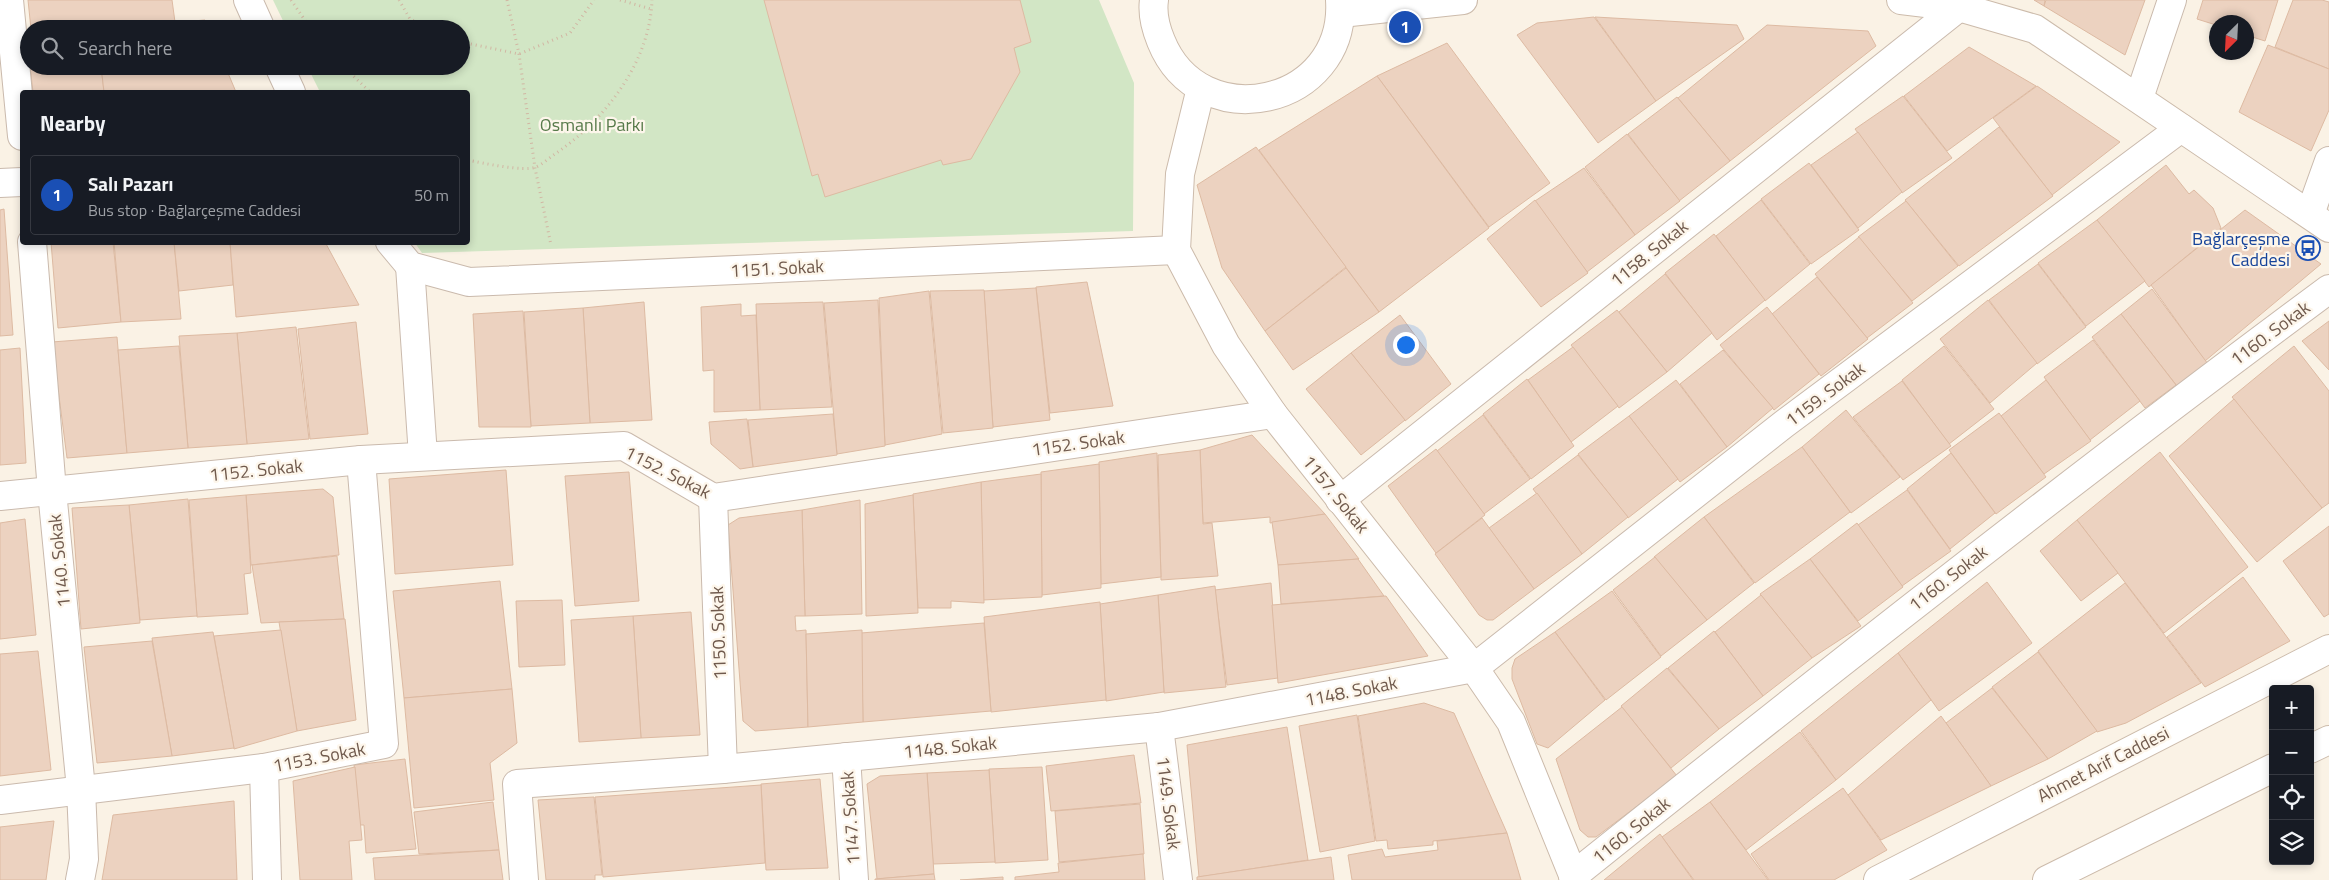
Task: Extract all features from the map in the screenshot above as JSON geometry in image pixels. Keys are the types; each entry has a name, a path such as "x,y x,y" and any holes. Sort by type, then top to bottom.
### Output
{"street":[{"path":"8,0 20,117"},
{"path":"248,0 257,20"},
{"path":"1153,1 1156,29 1166,52 1181,72 1201,88 1231,99 1262,99 1292,89 1316,70 1334,44 1340,7 1464,0"},
{"path":"1901,0 1959,3 2036,29 2319,221 2329,161"},
{"path":"2139,98 2172,0"},
{"name":"1158. Sokak","path":"1340,500 1959,3"},
{"path":"282,75 290,90"},
{"path":"1176,250 1180,174 1201,88"},
{"name":"1159. Sokak","path":"1474,668 1784,424 2182,128"},
{"path":"0,183 20,182"},
{"name":"1140. Sokak","path":"32,245 52,491 81,789 84,859 80,880"},
{"path":"392,245 410,266 423,456"},
{"name":"1157. Sokak","path":"1176,250 1226,345 1273,414 1474,668 1510,722 1574,878"},
{"name":"1151. Sokak","path":"410,266 468,282 1176,250"},
{"name":"1160. Sokak","path":"1574,878 1838,663 2169,408 2329,289"},
{"name":"1152. Sokak","path":"0,496 361,460 624,446 713,498 1273,414"},
{"name":"1153. Sokak","path":"0,800 264,768 384,744 361,460"},
{"name":"1150. Sokak","path":"713,498 723,769"},
{"name":"Ahmet Arif Caddesi","path":"1878,880 2329,649"},
{"name":"1148. Sokak","path":"524,880 517,784 723,769 1159,726 1474,668"},
{"name":"1149. Sokak","path":"1159,726 1178,880"},
{"path":"2314,747 2329,740"},
{"name":"1147. Sokak","path":"846,757 854,880"},
{"path":"264,768 267,880"},
{"path":"2047,880 2269,770"}],"path":[{"path":"291,0 305,20"},
{"path":"398,0 412,20"},
{"path":"507,0 519,54 535,168 558,277"},
{"path":"470,44 519,54 570,33 594,0"},
{"path":"620,0 651,9"},
{"path":"470,160 501,166 535,168 578,138 612,103 644,44 652,0"},
{"path":"352,75 368,90"}],"green space":[{"name":"Osmanlı Parkı","path":"273,0 1099,0 1134,83 1133,231 422,253 416,245 470,245 470,90 319,90 312,75 470,75 470,20 283,20"}],"building":[{"path":"28,0 172,0 175,20 30,20"},
{"path":"764,0 1020,0 1031,42 1014,48 1020,72 971,159 943,165 941,160 825,197 818,174 812,176"},
{"path":"2034,0 2045,0 2044,6"},
{"path":"2046,0 2145,0 2125,55 2044,6"},
{"path":"2203,0 2278,0 2265,41 2254,38 2254,15 2209,15 2209,23 2197,19"},
{"path":"2293,0 2322,0 2329,2 2329,69 2275,47"},
{"path":"1594,17 1656,101 1598,143 1517,35 1537,23"},
{"path":"1595,17 1737,25 1744,39 1656,101"},
{"path":"1767,25 1868,31 1876,46 1730,161 1678,98"},
{"path":"1447,43 1550,183 1489,227 1377,76"},
{"path":"2268,45 2329,69 2329,110 2311,151 2239,112"},
{"path":"1969,47 2036,86 1947,151 1904,96"},
{"path":"31,75 102,75 104,90 33,90"},
{"path":"102,75 229,75 235,90 104,90"},
{"path":"1377,76 1489,228 1379,312 1259,150"},
{"path":"2037,86 2120,142 2052,195 1993,118"},
{"path":"1903,96 1952,158 1902,193 1855,129"},
{"path":"1677,97 1730,161 1679,201 1628,134"},
{"path":"1999,127 2053,196 1959,266 1905,200"},
{"path":"1858,132 1902,192 1858,228 1811,165"},
{"path":"1627,134 1680,201 1635,235 1585,167"},
{"path":"1256,147 1346,267 1265,331 1222,268 1197,185"},
{"path":"1809,163 1859,230 1811,264 1761,199"},
{"path":"2166,165 2189,194 2194,190 2213,208 2221,228 2149,287 2097,220"},
{"path":"1584,168 1635,235 1587,272 1535,201"},
{"path":"1535,200 1588,273 1541,307 1487,239"},
{"path":"1761,200 1810,264 1765,301 1716,236"},
{"path":"1906,201 1958,266 1912,301 1858,237"},
{"path":"4,209 13,335 0,336 0,210"},
{"path":"2245,210 2321,264 2205,361 2151,285"},
{"path":"2097,220 2145,281 2086,326 2038,263"},
{"path":"1714,234 1765,300 1717,340 1665,273"},
{"path":"1859,237 1913,303 1867,338 1815,274"},
{"path":"51,245 113,245 121,322 58,328"},
{"path":"114,245 174,245 181,319 121,322"},
{"path":"174,245 230,245 233,285 179,291"},
{"path":"230,245 327,245 359,305 236,317"},
{"path":"2038,264 2086,327 2037,364 1989,300"},
{"path":"1346,268 1379,312 1293,370 1265,331"},
{"path":"1665,274 1712,333 1667,372 1619,312"},
{"path":"1817,277 1868,339 1821,376 1772,314"},
{"path":"1087,282 1113,406 1050,413 1036,287"},
{"path":"1036,288 1050,420 993,427 984,291"},
{"path":"2152,289 2208,364 2177,386 2121,314"},
{"path":"984,290 993,428 943,433 930,291"},
{"path":"929,291 942,434 885,445 879,298"},
{"path":"878,300 885,446 837,454 824,303"},
{"path":"1988,300 2037,363 1990,403 1940,339"},
{"path":"644,302 652,420 590,423 583,308"},
{"path":"823,302 832,407 760,410 756,304"},
{"path":"741,304 741,316 756,315 760,410 714,412 714,370 703,371 701,307"},
{"path":"1767,307 1819,374 1774,410 1720,345"},
{"path":"583,308 590,423 531,426 524,312"},
{"path":"1617,310 1667,372 1619,408 1571,345"},
{"path":"523,311 531,427 479,427 473,314"},
{"path":"2121,314 2176,385 2145,408 2092,337"},
{"path":"1400,315 1451,384 1405,421 1351,353"},
{"path":"2329,321 2329,370 2302,341"},
{"path":"356,322 368,434 310,439 298,329"},
{"path":"296,327 309,439 247,444 237,333"},
{"path":"237,333 247,444 188,448 179,336"},
{"path":"117,337 127,453 67,458 52,342"},
{"path":"2093,340 2140,401 2090,440 2044,377"},
{"path":"179,346 188,448 127,453 118,350"},
{"path":"1944,346 1994,409 1949,444 1902,380"},
{"path":"2294,346 2329,391 2329,503 2322,508 2232,397"},
{"path":"1573,347 1618,406 1571,442 1528,380"},
{"path":"20,348 26,463 0,465 0,350"},
{"path":"1723,350 1773,408 1727,447 1680,384"},
{"path":"1351,353 1405,420 1361,455 1306,389"},
{"path":"1527,379 1574,446 1531,479 1483,414"},
{"path":"1676,380 1727,447 1680,482 1629,416"},
{"path":"2046,380 2091,441 2044,474 2001,416"},
{"path":"1902,381 1951,446 1903,480 1853,417"},
{"path":"2234,399 2322,508 2257,562 2169,456"},
{"path":"1846,410 1900,477 1851,513 1802,447"},
{"path":"1999,413 2046,477 1996,514 1949,450"},
{"path":"833,414 837,455 753,467 748,420"},
{"path":"1483,415 1530,479 1484,514 1437,451"},
{"path":"1629,416 1678,479 1628,518 1578,454"},
{"path":"747,419 753,467 740,469 711,444 709,422"},
{"path":"1252,435 1325,514 1270,523 1270,517 1203,523 1200,450"},
{"path":"1802,447 1850,512 1755,583 1704,517"},
{"path":"1436,449 1485,515 1436,553 1388,486"},
{"path":"1200,450 1203,524 1212,523 1218,576 1161,580 1158,455"},
{"path":"2160,452 2248,567 2164,633 2077,520"},
{"path":"1157,453 1161,577 1101,584 1099,462"},
{"path":"1951,453 1995,513 1950,549 1907,489"},
{"path":"1578,455 1628,517 1582,554 1533,489"},
{"path":"1099,464 1101,588 1042,595 1041,472"},
{"path":"506,470 513,565 395,574 389,479"},
{"path":"629,472 639,601 575,606 565,476"},
{"path":"1041,474 1042,597 983,600 981,482"},
{"path":"981,482 984,603 951,601 951,608 918,608 913,494"},
{"path":"323,489 333,497 339,555 251,565 246,495"},
{"path":"1907,490 1951,551 1902,586 1858,525"},
{"path":"1537,493 1582,554 1534,589 1489,528"},
{"path":"246,495 251,573 244,574 248,614 197,617 189,500"},
{"path":"913,495 918,613 866,616 865,504"},
{"path":"188,499 197,616 140,620 129,505"},
{"path":"860,500 862,614 805,616 802,510"},
{"path":"129,505 140,623 81,629 72,508"},
{"path":"802,510 805,616 795,616 796,631 806,630 808,727 755,731 743,721 728,525 739,518"},
{"path":"1325,514 1359,559 1278,565 1272,522"},
{"path":"1704,517 1754,583 1707,620 1654,557"},
{"path":"1482,518 1534,589 1493,620 1487,620 1479,615 1435,554"},
{"path":"25,519 36,635 0,639 0,523"},
{"path":"2077,520 2118,573 2081,601 2040,551"},
{"path":"1857,523 1903,587 1858,621 1810,559"},
{"path":"2329,526 2329,614 2324,617 2283,561"},
{"path":"337,556 344,619 261,623 252,565"},
{"path":"1655,557 1707,620 1661,656 1613,590"},
{"path":"1358,559 1384,596 1281,604 1278,565"},
{"path":"1810,559 1861,626 1812,658 1760,594"},
{"path":"2243,577 2290,641 2205,687 2167,637"},
{"path":"500,581 512,689 404,698 393,591"},
{"path":"1987,582 2032,643 1939,711 1898,653"},
{"path":"1271,583 1278,678 1227,685 1215,590"},
{"path":"2125,583 2201,683 2126,723 2097,732 2038,651"},
{"path":"1215,586 1226,687 1164,693 1158,595"},
{"path":"1612,591 1661,657 1606,700 1555,632"},
{"path":"1158,595 1164,692 1106,701 1100,604"},
{"path":"1761,595 1812,658 1763,696 1715,632"},
{"path":"1386,596 1428,656 1278,683 1272,605"},
{"path":"562,600 565,665 519,667 516,601"},
{"path":"1100,602 1106,700 991,712 984,617"},
{"path":"691,612 700,735 641,738 633,616"},
{"path":"633,616 641,738 579,742 571,620"},
{"path":"345,619 356,720 297,731 279,622"},
{"path":"984,623 991,711 863,722 861,633"},
{"path":"281,630 297,731 234,749 214,636"},
{"path":"862,630 863,722 808,727 806,634"},
{"path":"1714,631 1763,696 1719,729 1668,668"},
{"path":"213,632 234,748 172,756 152,638"},
{"path":"1555,632 1605,700 1548,748 1537,744 1512,679 1512,668 1515,659"},
{"path":"152,641 172,756 97,763 84,647"},
{"path":"38,651 51,770 0,776 0,654"},
{"path":"2038,652 2097,731 2048,759 1992,687"},
{"path":"1898,653 1931,700 1836,780 1801,731"},
{"path":"1667,668 1719,729 1671,768 1621,706"},
{"path":"1992,688 2048,759 1991,786 1946,723"},
{"path":"512,689 517,743 490,763 494,800 414,808 404,698"},
{"path":"1424,703 1454,713 1507,833 1433,841 1433,845 1388,849 1387,840 1376,841 1358,716"},
{"path":"1622,707 1677,776 1596,837 1588,837 1580,830 1556,759"},
{"path":"1357,715 1375,841 1320,852 1299,726"},
{"path":"1941,716 1991,786 1881,840 1848,795"},
{"path":"1287,727 1308,860 1199,877 1187,745"},
{"path":"1800,732 1836,780 1746,850 1710,802"},
{"path":"1134,755 1141,803 1051,811 1046,766"},
{"path":"405,759 416,849 366,853 364,825 360,825 354,765"},
{"path":"355,767 362,840 349,841 352,880 300,880 293,781"},
{"path":"1042,767 1048,860 995,863 989,769"},
{"path":"989,770 995,862 933,864 927,773"},
{"path":"927,773 934,874 877,879 867,784 880,776"},
{"path":"820,779 828,868 766,870 761,784"},
{"path":"761,785 765,863 603,877 595,797"},
{"path":"1843,788 1887,850 1834,880 1769,880 1751,854"},
{"path":"594,797 602,875 595,875 595,880 546,880 538,800"},
{"path":"234,801 237,880 102,880 113,815"},
{"path":"493,802 499,850 419,854 414,812"},
{"path":"1710,802 1768,880 1694,880 1662,837"},
{"path":"1140,804 1144,854 1059,862 1055,811"},
{"path":"54,821 46,880 0,880 0,827"},
{"path":"1507,833 1521,880 1352,880 1348,855 1382,849 1385,857 1438,850 1437,841"},
{"path":"1660,834 1693,880 1604,880"},
{"path":"499,850 503,880 375,880 373,858"},
{"path":"1143,854 1145,880 1015,880 1015,877 1059,872 1058,863"},
{"path":"1331,857 1334,880 1197,880 1197,877"},
{"path":"934,874 935,880 875,880 875,879"},
{"path":"1003,877 1003,880 960,880"}],"place":[{"name":"Salı Pazarı","path":"1405,27"},
{"name":"Bağlarçeşme Caddesi","path":"2308,248"}]}
